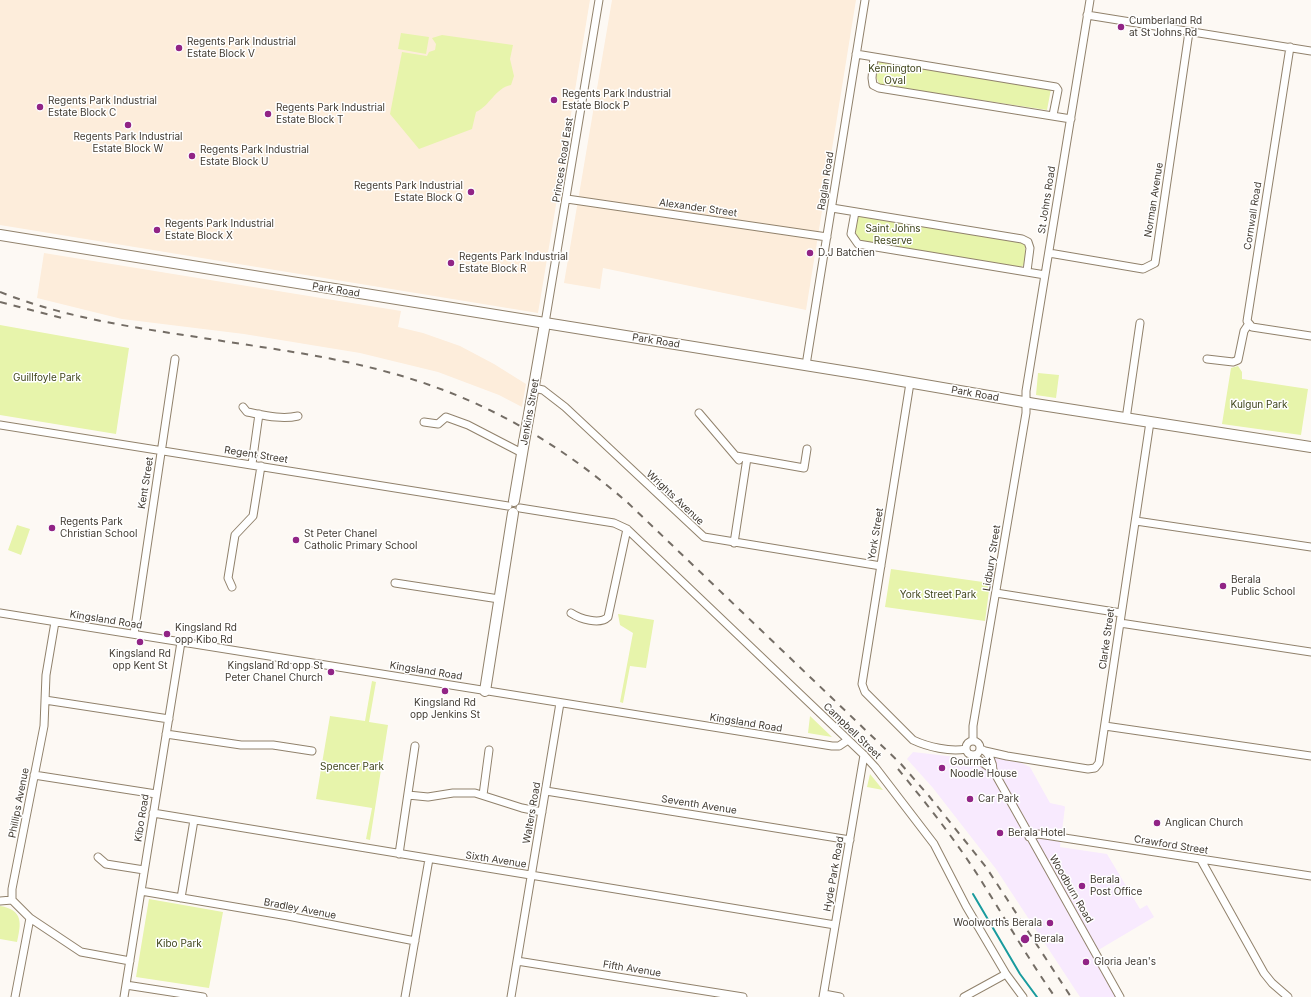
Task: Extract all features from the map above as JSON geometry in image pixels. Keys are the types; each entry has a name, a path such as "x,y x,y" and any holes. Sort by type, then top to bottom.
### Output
{"main road":[{"name":"Park Road","path":"0,235 806,365 1126,419 1311,447"},
{"name":"Jenkins Street","path":"485,691 522,453 545,323"}],"street":[{"name":"Princes Road East","path":"545,323 567,199 599,0"},
{"name":"Raglan Road","path":"806,365 865,0"},
{"name":"St Johns Road","path":"1026,402 1090,0"},
{"path":"1087,15 1311,51"},
{"name":"Norman Avenue","path":"1049,254 1142,269 1155,263 1189,32"},
{"name":"Cornwall Road","path":"1207,359 1233,362 1238,360 1244,331 1248,325 1247,319 1290,47"},
{"path":"856,54 1056,87 1058,90 1053,115"},
{"path":"874,57 872,78 873,85 879,88 1071,119"},
{"name":"Alexander Street","path":"567,199 827,237"},
{"path":"832,208 1022,240 1028,242 1030,248 1027,271"},
{"path":"855,212 851,234 858,244 1046,275"},
{"path":"1126,419 1140,323"},
{"path":"1248,325 1253,328 1311,336"},
{"name":"Kent Street","path":"134,634 175,359"},
{"name":"York Street","path":"910,383 862,679 863,688 913,740 922,744 956,750 966,749"},
{"name":"Wrights Avenue","path":"534,388 543,390 565,407 700,535 707,538 881,566"},
{"name":"Lidbury Street","path":"974,741 973,726 996,593 1026,402"},
{"path":"243,407 246,412 288,418 298,416"},
{"path":"699,413 746,467"},
{"path":"252,464 259,414"},
{"path":"424,422 438,424 446,417 468,425 522,453"},
{"name":"Clarke Street","path":"982,750 1007,756 1092,769 1099,763 1150,422"},
{"name":"Regent Street","path":"0,425 252,464 614,523"},
{"path":"736,456 804,468 807,449"},
{"path":"734,542 747,458"},
{"path":"232,587 228,578 235,535 253,516 260,466"},
{"path":"1136,521 1311,547"},
{"name":"Campbell Street","path":"614,523 626,529 875,767 934,844 960,896 1006,974 1023,997"},
{"path":"571,613 579,618 602,621 608,617 626,529"},
{"path":"395,583 499,599"},
{"path":"996,593 1121,613"},
{"name":"Kingsland Road","path":"0,613 832,746 839,746 848,740"},
{"name":"Phillips Avenue","path":"12,900 12,889 44,726 46,675 55,622"},
{"path":"1120,622 1311,652"},
{"name":"Kibo Road","path":"124,997 181,642"},
{"path":"45,700 169,719"},
{"name":"Walters Road","path":"511,997 560,703"},
{"path":"1105,726 1311,756"},
{"path":"166,734 241,745 273,745 312,751"},
{"path":"974,741 978,743 982,750 972,754 966,749 967,744 974,741"},
{"path":"399,854 415,746"},
{"path":"483,795 489,750"},
{"name":"Woodburn Road","path":"982,750 993,767 1029,837 1120,997"},
{"name":"Woodburn Road","path":"972,754 993,767"},
{"name":"Hyde Park Road","path":"824,996 864,755"},
{"path":"993,767 996,759 1007,756"},
{"path":"34,775 156,794"},
{"name":"Seventh Avenue","path":"546,791 850,840"},
{"path":"408,795 428,797 453,792 483,795 522,808 542,812"},
{"name":"Sixth Avenue","path":"153,813 835,925"},
{"path":"181,898 194,820"},
{"name":"Crawford Street","path":"1029,837 1038,834 1311,876"},
{"path":"98,857 106,864 144,870"},
{"path":"405,997 430,859"},
{"path":"1201,860 1264,973 1272,983 1288,997"},
{"name":"Bradley Avenue","path":"141,891 288,916 415,941"},
{"path":"0,901 12,900 30,918 81,952 130,961"},
{"path":"15,997 30,918"},
{"name":"Fifth Avenue","path":"517,961 743,997"},
{"path":"964,997 1006,974"},
{"path":"126,985 203,997"},
{"path":"824,996 840,997"}],"shaded area":[{"path":"0,0 590,0 538,313 0,225"},
{"path":"612,0 856,0 806,310 603,268 600,289 564,283"},
{"path":"44,253 401,311 398,327 423,333 460,346 494,364 526,384 522,407 499,395 438,372 360,353 244,334 122,319 37,298"},
{"path":"913,752 982,760 1007,756 1030,767 1050,803 1065,807 1060,847 1107,854 1140,909 1147,905 1154,917 1095,952 1120,997 1080,997 996,869 933,788 907,759"}],"green space":[{"path":"401,33 429,37 426,54 398,49"},
{"path":"442,35 513,45 510,59 514,76 511,85 505,87 497,93 485,106 476,112 472,129 419,149 390,114 402,52 427,56 429,52 435,50 436,44 432,38"},
{"name":"Kennington Oval","path":"881,61 1051,89 1047,110 880,85 876,77 879,62"},
{"name":"Saint Johns Reserve","path":"857,216 1022,243 1025,244 1025,264 1021,267 860,241 855,232"},
{"name":"Guillfoyle Park","path":"0,325 129,348 116,434 0,415"},
{"name":"Kulgun Park","path":"1238,366 1242,372 1242,379 1308,389 1301,435 1222,424 1231,368"},
{"path":"1038,373 1059,375 1056,398 1036,395"},
{"path":"17,525 30,529 21,555 8,550"},
{"name":"York Street Park","path":"891,569 990,583 985,621 885,607"},
{"path":"618,614 654,620 646,668 630,666 623,703 620,702 633,633 620,625"},
{"name":"Spencer Park","path":"372,681 376,682 369,722 388,725 370,840 366,839 372,808 316,799 330,716 365,721"},
{"path":"810,716 832,737 808,733"},
{"path":"870,774 883,790 867,787"},
{"name":"Kibo Park","path":"149,899 223,912 209,988 136,977"},
{"path":"0,906 8,908 17,914 20,924 17,942 0,939"}],"waterway":[{"path":"973,894 1020,974 1037,997"}],"railway":[{"path":"0,292 24,301 72,315 147,329 312,355 380,370 415,380 480,405 541,438 599,479 627,502 901,764 929,796 986,867 1071,997"},
{"path":"0,302 66,319"},
{"path":"898,769 939,820 968,860 1055,997"}],"place":[{"name":"Cumberland Rd at St Johns Rd","path":"1121,27"},
{"name":"Regents Park Industrial Estate Block V","path":"179,48"},
{"name":"Regents Park Industrial Estate Block P","path":"554,100"},
{"name":"Regents Park Industrial Estate Block C","path":"40,107"},
{"name":"Regents Park Industrial Estate Block T","path":"268,114"},
{"name":"Regents Park Industrial Estate Block W","path":"128,125"},
{"name":"Regents Park Industrial Estate Block U","path":"192,156"},
{"name":"Regents Park Industrial Estate Block Q","path":"471,192"},
{"name":"Regents Park Industrial Estate Block X","path":"157,230"},
{"name":"D.J Batchen","path":"810,253"},
{"name":"Regents Park Industrial Estate Block R","path":"451,263"},
{"name":"Regents Park Christian School","path":"52,528"},
{"name":"St Peter Chanel Catholic Primary School","path":"296,540"},
{"name":"Berala Public School","path":"1223,586"},
{"name":"Kingsland Rd opp Kibo Rd","path":"167,634"},
{"name":"Kingsland Rd opp Kent St","path":"140,642"},
{"name":"Kingsland Rd opp St Peter Chanel Church","path":"331,672"},
{"name":"Kingsland Rd opp Jenkins St","path":"445,691"},
{"name":"Gourmet Noodle House","path":"942,768"},
{"name":"Car Park","path":"970,799"},
{"name":"Anglican Church","path":"1157,823"},
{"name":"Berala Hotel","path":"1000,833"},
{"name":"Berala Post Office","path":"1082,886"},
{"name":"Woolworths Berala","path":"1050,923"},
{"name":"Berala","path":"1025,939"},
{"name":"Gloria Jean's","path":"1086,962"}]}
